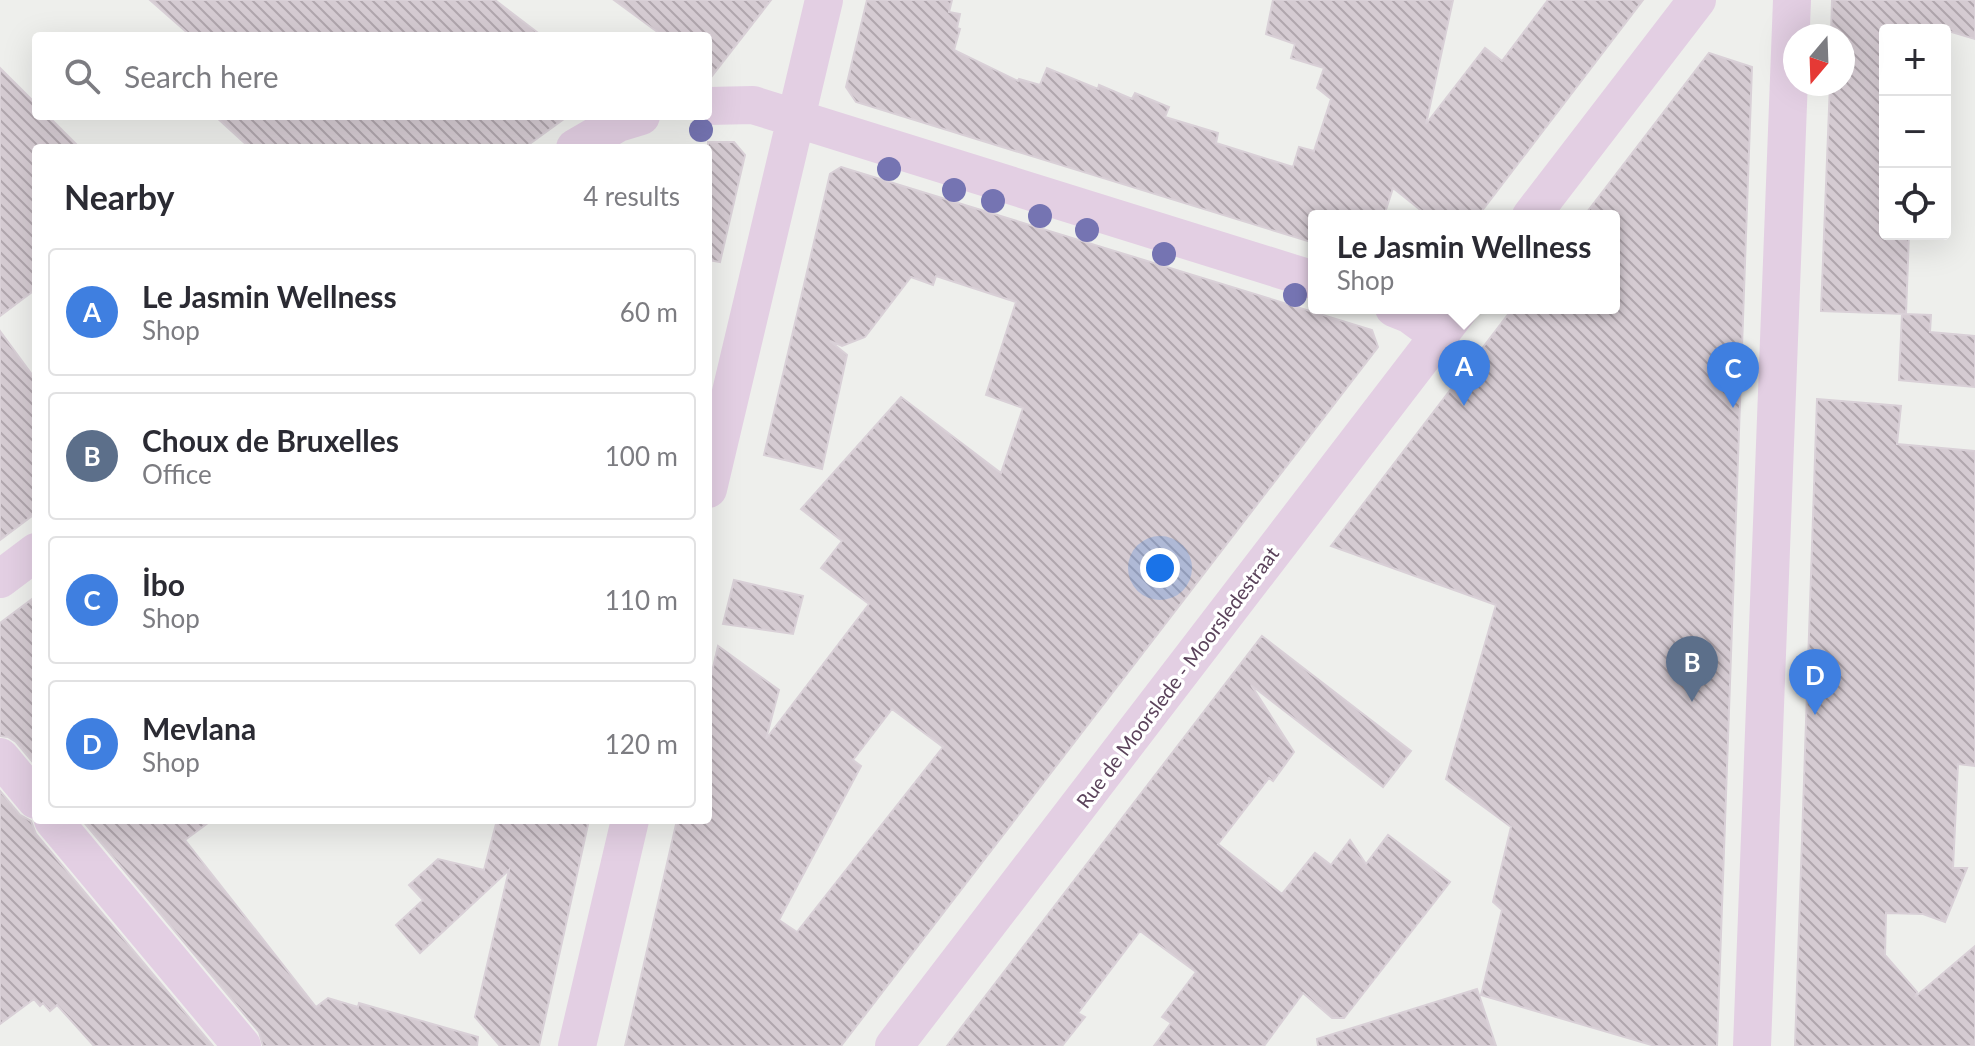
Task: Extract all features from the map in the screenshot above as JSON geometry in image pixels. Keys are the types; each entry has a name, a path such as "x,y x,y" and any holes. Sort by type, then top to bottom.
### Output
{"street":[{"path":"712,472 824,0"},
{"path":"1536,210 1697,0"},
{"path":"1752,1046 1792,0"},
{"path":"712,106 753,105 1308,278"},
{"path":"582,144 628,120"},
{"path":"1409,314 1450,322"},
{"name":"Rue de Moorslede - Moorsledestraat","path":"894,1046 1450,322"},
{"path":"0,579 32,555"},
{"path":"0,757 32,795"},
{"path":"56,824 242,1046"},
{"path":"577,1046 629,824"}],"building":[{"path":"150,0 495,0 537,32 186,32"},
{"path":"614,0 771,0 712,76 712,32 658,32"},
{"path":"867,0 952,0 949,12 960,14 957,28 960,29 954,50 1018,81 1040,85 1047,68 1132,99 1135,93 1169,107 1165,117 1218,133 1216,143 1293,167 1299,147 1314,151 1331,99 1317,88 1324,68 1291,58 1295,44 1266,34 1273,0 1453,0 1426,124 1485,48 1502,61 1548,0 1643,0 1483,210 1420,210 1393,188 1386,210 1308,210 1308,241 856,102 846,87"},
{"path":"1832,0 1975,0 1975,39 1951,32 1951,24 1879,24 1879,240 1909,240 1906,314 1821,311 1830,96 1855,96 1855,24 1831,24"},
{"path":"1709,53 1752,67 1717,1046 1655,1046 1481,995 1502,910 1493,902 1511,827 1446,779 1496,605 1331,546 1508,314 1620,314 1620,210 1589,210"},
{"path":"0,68 32,100 32,120 52,120 76,144 32,144 32,292 0,316"},
{"path":"219,120 562,120 530,144 246,144"},
{"path":"734,142 745,155 720,262 712,261 712,144 708,144"},
{"path":"841,167 1308,310 1308,314 1320,314 1372,330 1378,347 841,1046 625,1046 676,824 712,824 712,672 718,646 779,690 766,739 869,604 821,568 842,541 801,509 901,397 1001,473 1023,408 986,395 1016,302 936,276 933,285 911,277 865,337 842,346 830,341 847,355 822,469 764,455 830,174","holes":["892,709 943,747 797,932 779,920 861,766 853,760"]},
{"path":"1902,314 1931,315 1930,332 1975,336 1975,387 1899,380"},
{"path":"0,331 32,375 32,516 0,540"},
{"path":"1817,399 1901,406 1897,444 1975,451 1975,766 1958,764 1953,868 1967,868 1945,922 1923,914 1886,913 1885,955 1917,992 1915,997 1975,946 1975,1046 1795,1046"},
{"path":"734,580 803,596 793,634 723,624"},
{"path":"32,599 32,761 16,742 0,736 0,623"},
{"path":"1262,636 1411,751 1383,787 1251,685 1294,752 1273,781 1269,778 1218,844 1282,894 1315,853 1331,865 1350,840 1366,864 1388,835 1450,882 1344,1018 1332,1018 1303,993 1264,1046 1154,1046 1171,1023 1162,1017 1196,972 1140,931 1078,1013 1085,1017 1062,1046 947,1046"},
{"path":"0,791 20,815 31,821 36,834 213,1046 94,1046 57,1005 50,1011 34,999 0,1024"},
{"path":"85,824 207,824 185,840 316,1007 328,998 358,1007 359,1003 478,1037 477,1046 263,1046 259,1032"},
{"path":"496,824 588,824 539,1046 500,1046 475,1017 509,870 420,953 396,925 423,900 409,885 438,859 484,870"},
{"path":"1477,989 1496,1046 1318,1046 1317,1039"}],"place":[{"name":"Le Jasmin Wellness","path":"1464,406"},
{"name":"İbo","path":"1733,408"},
{"name":"Choux de Bruxelles","path":"1692,702"},
{"name":"Mevlana","path":"1815,715"}]}
